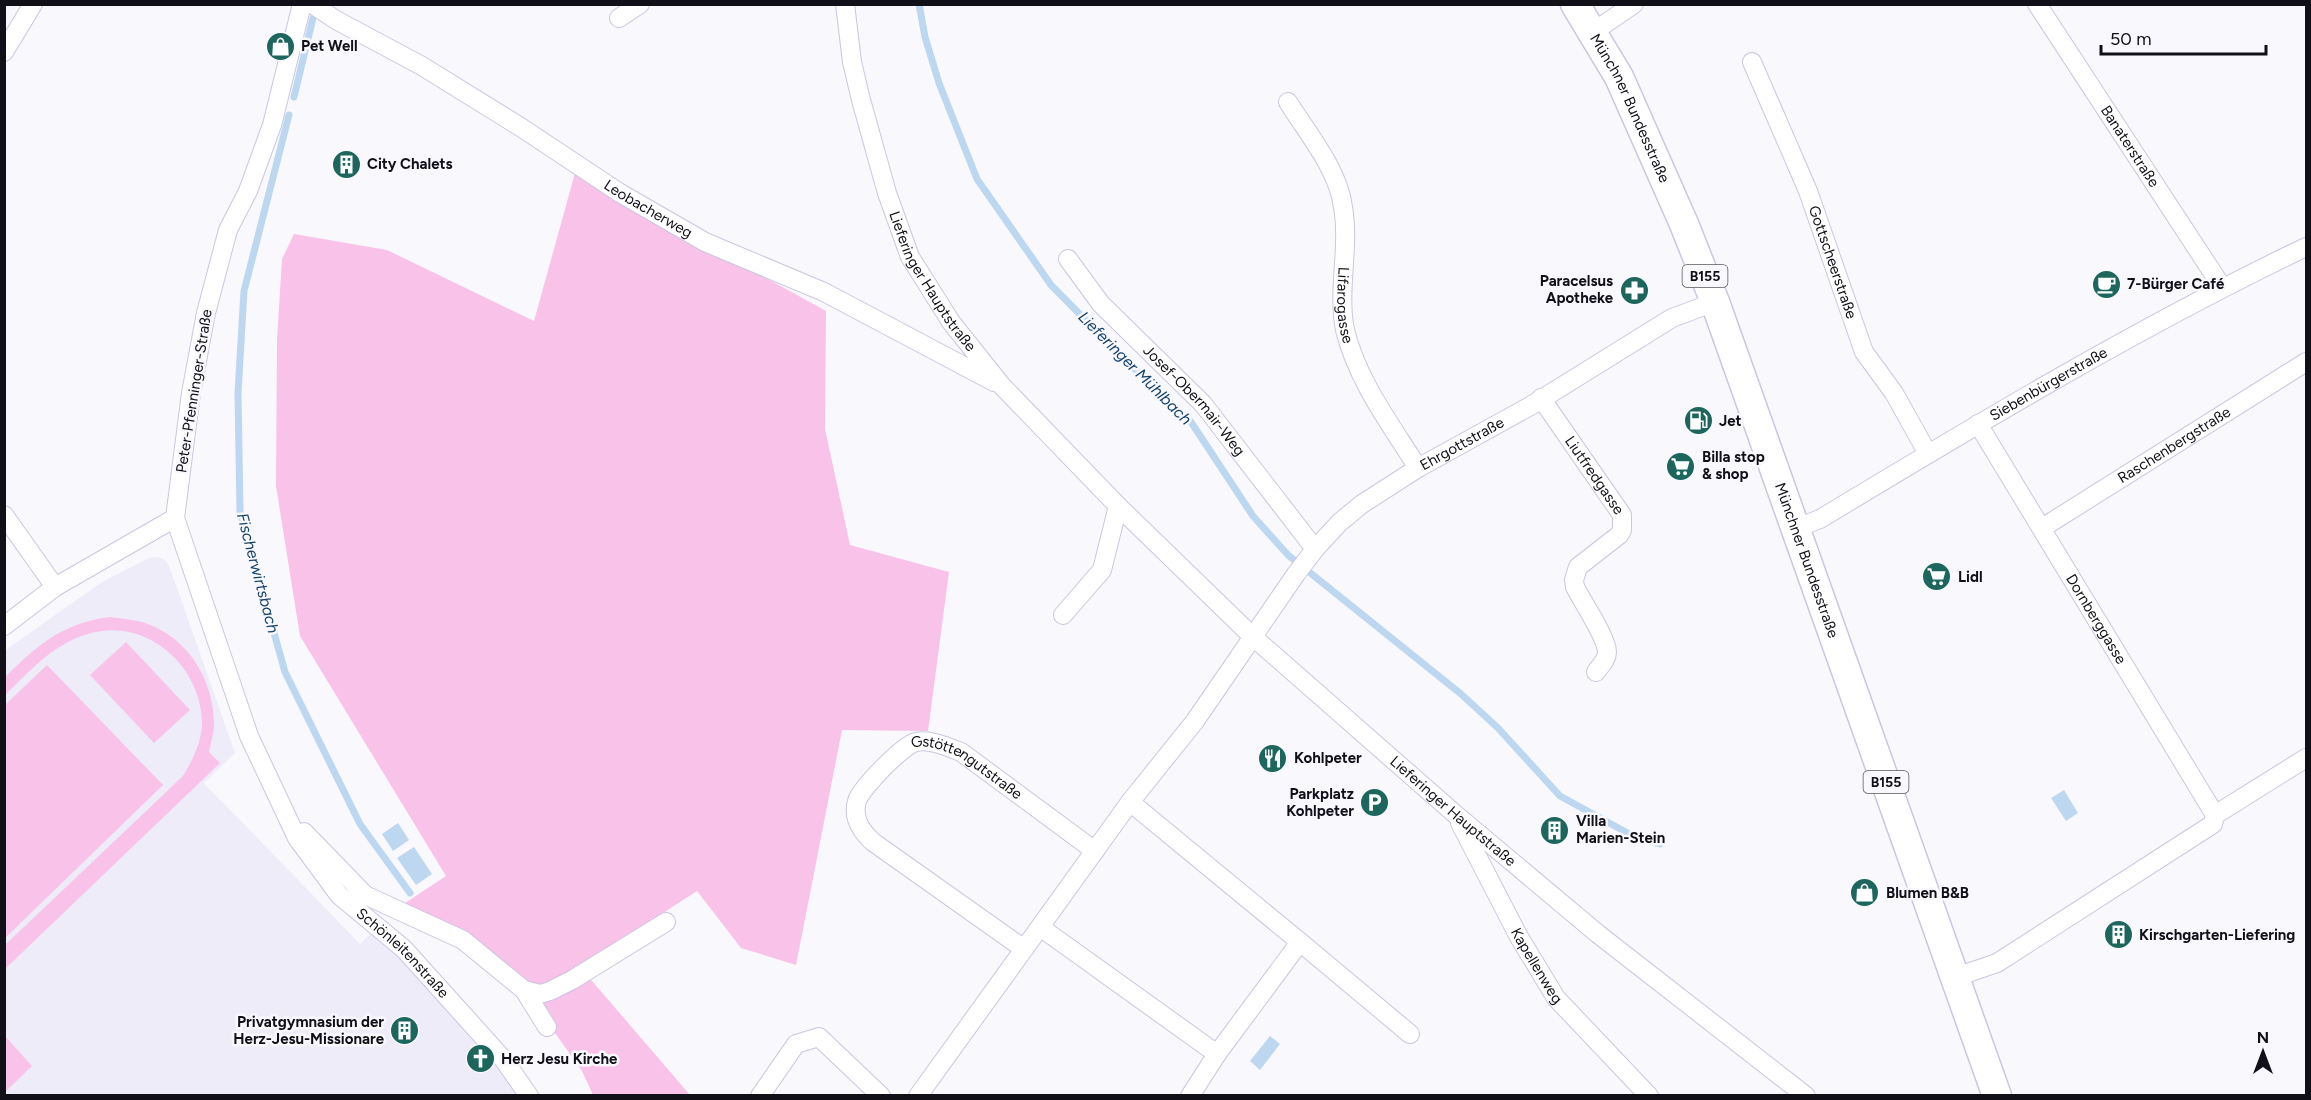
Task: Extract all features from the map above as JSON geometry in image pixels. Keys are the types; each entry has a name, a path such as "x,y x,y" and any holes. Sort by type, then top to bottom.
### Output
{"main road":[{"name":"Münchner Bundesstraße","path":"1575,4 1619,77 1684,224 1715,302 1997,1095"}],"street":[{"path":"4,52 33,4"},
{"name":"Peter-Pfenninger-Straße","path":"176,518 191,393 206,313 228,230 248,191 272,125 302,4"},
{"name":"Leobacherweg","path":"312,4 336,20 422,66 522,128 620,193 705,242 824,292 1002,386"},
{"path":"619,18 640,4"},
{"name":"Lieferinger Hauptstraße","path":"845,4 852,62 861,100 887,193 910,257 951,322 1002,386 1118,506 1252,636 1455,814 1598,934 1806,1095"},
{"path":"1593,33 1634,4"},
{"name":"Banaterstraße","path":"2037,4 2222,287"},
{"name":"Gottscheerstraße","path":"1752,62 1808,191 1864,352 1894,393 1928,454"},
{"name":"Lifarogasse","path":"1288,102 1338,186 1345,229 1343,306 1345,330 1354,360 1418,468"},
{"name":"Siebenbürgerstraße","path":"1796,528 1820,519 1978,424 2222,287 2307,246"},
{"name":"Josef-Obermair-Weg","path":"1068,259 1101,304 1203,404 1312,553"},
{"name":"Ehrgottstraße","path":"1252,636 1312,553 1362,504 1418,468 1536,402 1672,318 1715,302"},
{"name":"Raschenbergstraße","path":"2042,528 2307,362"},
{"name":"Liutfredgasse","path":"1536,402 1620,509 1623,522 1622,530 1605,548 1578,567 1574,580 1575,587 1607,651 1606,659 1596,672"},
{"name":"Dornberggasse","path":"1978,424 2216,815"},
{"path":"1063,615 1102,570 1118,506"},
{"path":"4,515 55,587"},
{"path":"4,626 55,587 176,518"},
{"name":"Schönleitenstraße","path":"176,518 249,736 297,838 339,895 404,949 504,1060 529,1095"},
{"path":"918,1095 1130,802 1195,721 1252,636"},
{"name":"Gstöttengutstraße","path":"1023,949 873,842 861,831 857,819 857,800 892,756 915,742 942,745 961,752 1095,851"},
{"path":"1956,977 1996,963 2213,824 2216,815 2307,758"},
{"path":"1130,802 1410,1034"},
{"name":"Schönleitenstraße","path":"282,809 365,894 394,910 463,940 524,990 548,1027"},
{"name":"Kapellenweg","path":"1455,814 1519,936 1556,998 1649,1095"},
{"path":"524,990 540,994 550,991 666,922"},
{"path":"1041,927 1217,1054"},
{"path":"1190,1095 1217,1054 1300,942"},
{"path":"760,1095 796,1044 819,1037 881,1095"}],"shaded area":[{"path":"575,173 826,311 825,429 850,545 949,572 928,731 842,730 796,965 741,948 697,891 580,967 690,1095 593,1095 582,1071 550,1026 464,932 405,903 446,876 300,636 276,486 277,339 282,259 294,234 387,250 534,321"},
{"path":"158,557 165,560 170,568 235,753 204,783 360,944 376,929 525,1095 5,1095 4,651 102,582 149,558"},
{"path":"110,617 139,621 155,627 168,634 190,655 205,680 210,694 214,724 209,752 220,763 5,969 5,945 183,776 198,745 202,725 200,704 193,684 182,666 167,651 150,640 130,632 110,630 88,634 64,644 43,659 5,695 5,677 52,637 78,624"},
{"path":"126,642 190,710 154,743 90,675"},
{"path":"47,665 163,785 5,938 5,705"},
{"path":"5,1036 32,1066 5,1092"}],"water":[{"path":"2064,790 2078,813 2066,821 2051,798"},
{"path":"398,823 409,840 393,851 382,834"},
{"path":"414,847 432,874 416,885 397,858"},
{"path":"1270,1036 1280,1044 1260,1070 1250,1061"}],"waterway":[{"name":"Lieferinger Mühlbach","path":"919,4 925,37 939,83 977,179 1051,285 1191,422 1253,516 1288,555 1461,694 1498,728 1560,796 1633,836 1660,844"},
{"name":"Fischerwirtsbach","path":"294,97 313,18"},
{"name":"Fischerwirtsbach","path":"289,115 244,291 238,393 240,512 285,672 360,824 410,893"}],"place":[{"name":"Pet Well","path":"280,46"},
{"name":"City Chalets","path":"346,164"},
{"name":"7-Bürger Café","path":"2106,284"},
{"name":"Paracelsus Apotheke","path":"1634,290"},
{"name":"Jet","path":"1698,421"},
{"name":"Billa stop & shop","path":"1681,466"},
{"name":"Lidl","path":"1937,577"},
{"name":"Kohlpeter","path":"1273,758"},
{"name":"Parkplatz Kohlpeter","path":"1375,803"},
{"name":"Villa Marien-Stein","path":"1555,830"},
{"name":"Blumen B&B","path":"1865,893"},
{"name":"Kirschgarten-Liefering","path":"2118,935"},
{"name":"Privatgymnasium der Herz-Jesu-Missionare","path":"405,1031"},
{"name":"Herz Jesu Kirche","path":"480,1059"}]}
